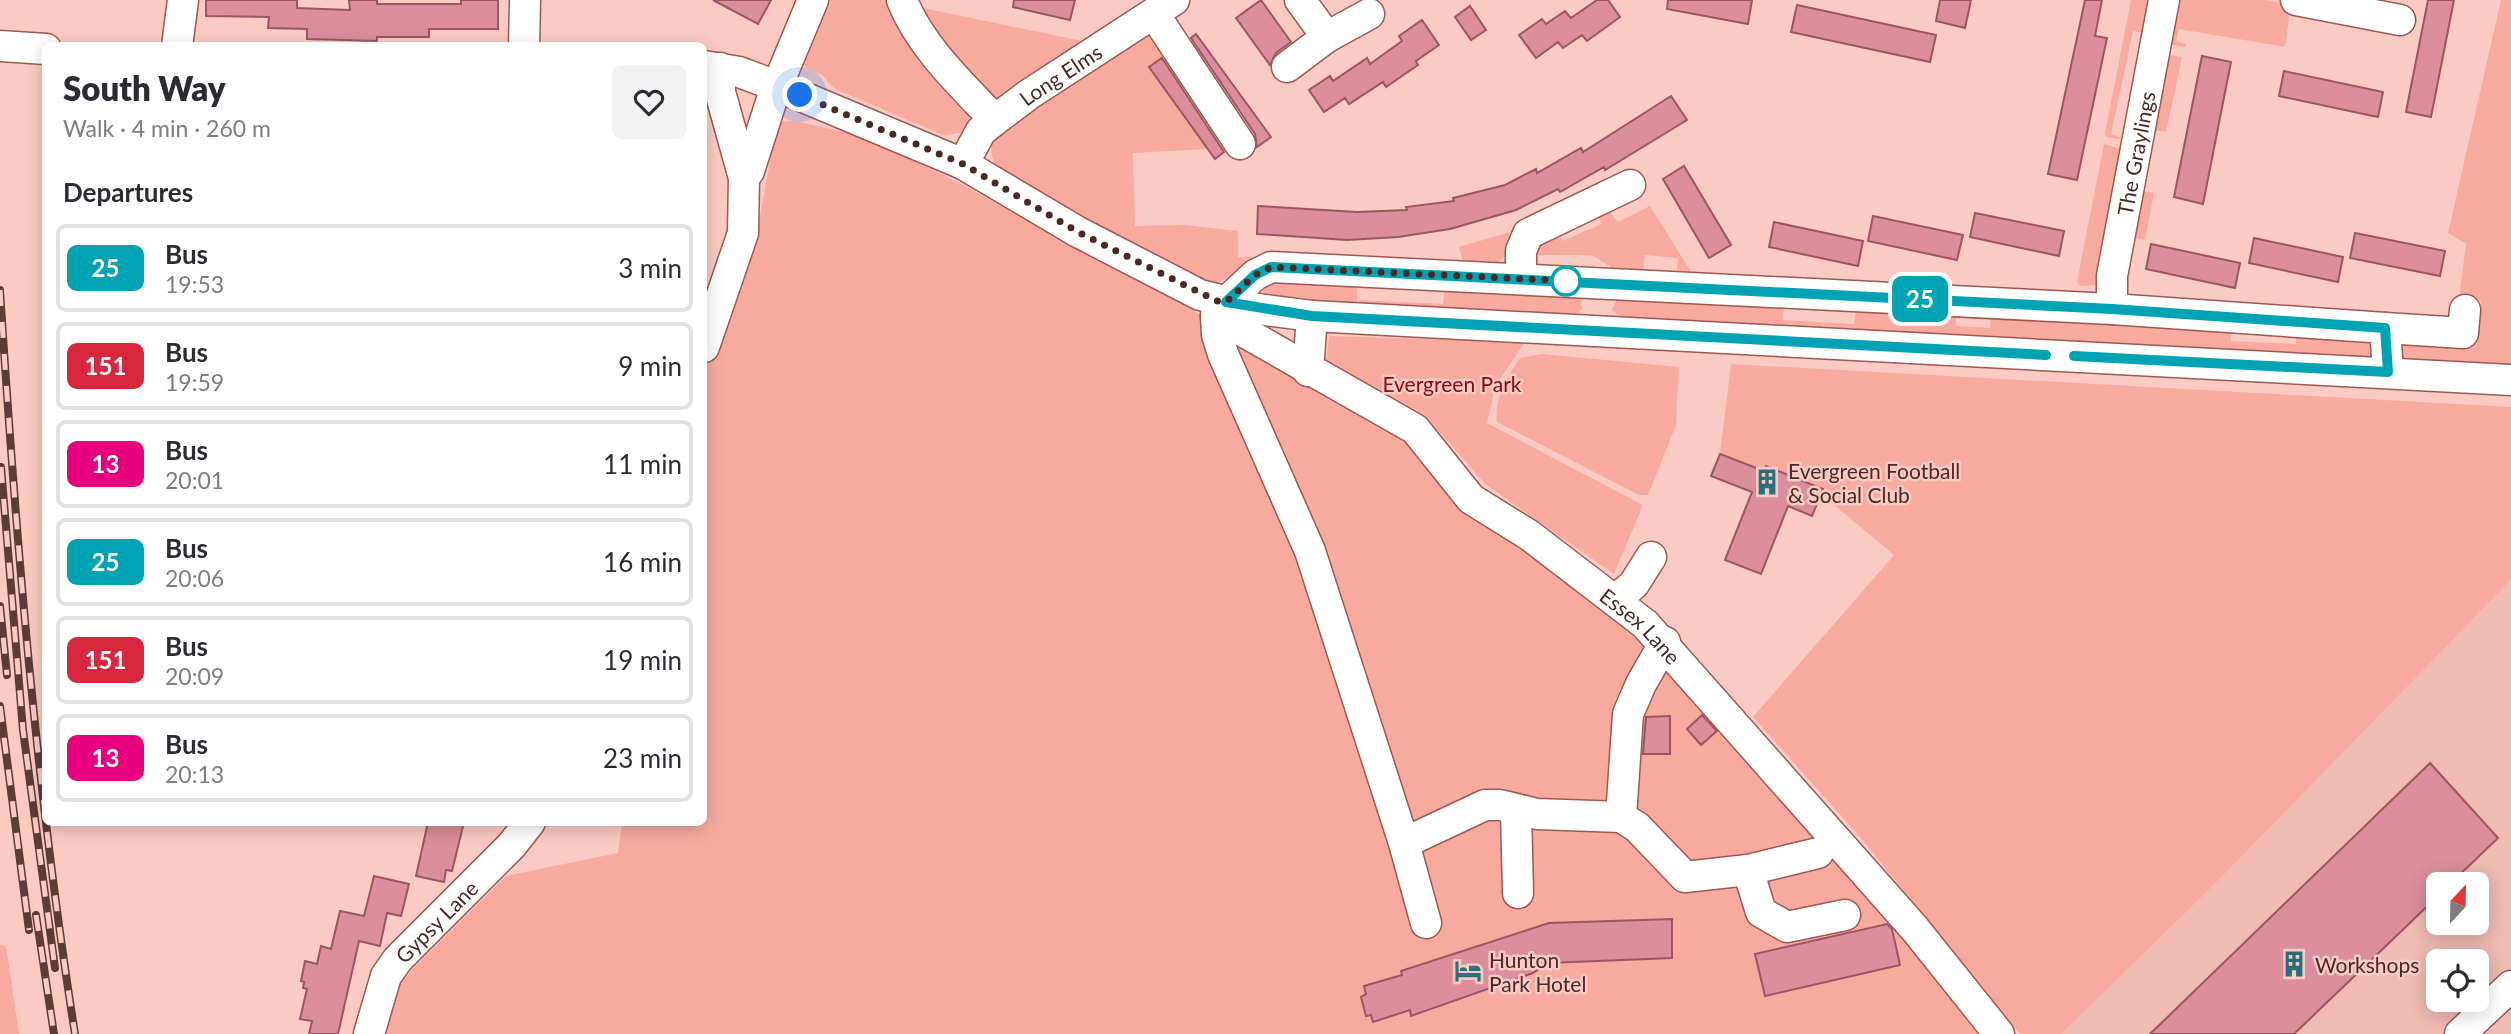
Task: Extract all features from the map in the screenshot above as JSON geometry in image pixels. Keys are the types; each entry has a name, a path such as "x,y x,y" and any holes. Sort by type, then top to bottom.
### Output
{"street":[{"path":"178,42 183,0"},
{"path":"524,42 525,0"},
{"path":"744,178 750,171 756,141 814,0"},
{"path":"902,0 910,21 995,120"},
{"path":"1300,0 1327,37"},
{"name":"The Graylings","path":"2112,309 2112,276 2164,0"},
{"path":"2296,0 2400,20"},
{"path":"1164,7 1240,144"},
{"name":"Long Elms","path":"963,164 981,131 995,120 1028,95 1164,7"},
{"path":"1287,67 1327,37 1369,14"},
{"path":"0,46 42,49"},
{"path":"712,67 777,86 963,164 1078,232 1215,304 1312,316 2511,380"},
{"path":"707,338 743,233 744,178 712,67"},
{"path":"1521,279 1521,251 1528,234 1630,185"},
{"path":"1215,304 1255,275 1271,267 2112,309 2462,332 2465,310"},
{"path":"1597,331 1599,283"},
{"path":"1215,304 1217,335 1223,354 1310,551 1404,843 1426,923"},
{"name":"Essex Lane","path":"1215,304 1308,371 1415,429 1471,499 1529,535 1616,599 1665,642 1915,929 1999,1034"},
{"path":"1308,371 1312,316"},
{"path":"2385,328 2388,372"},
{"path":"1616,599 1634,584 1651,557"},
{"path":"1621,817 1628,714 1641,684 1665,642"},
{"path":"1404,843 1485,805 1537,814 1621,817 1637,827 1685,877 1696,879 1818,853"},
{"path":"1516,810 1518,893"},
{"name":"Gypsy Lane","path":"369,1034 386,976 398,959 512,845 527,826"},
{"path":"1748,870 1760,912 1787,928 1845,915"},
{"path":"2460,1034 2511,986"}],"shaded area":[{"path":"2511,580 2511,1034 2061,1034 2210,889"}],"green space":[{"path":"824,0 895,0 973,112 961,133 943,135 835,89 822,75 803,66"},
{"path":"2131,0 2155,0 2149,34 2133,31 2111,134 2127,140 2106,137 2105,133"},
{"path":"2177,0 2266,0 2291,5 2285,47 2179,29 2176,41 2186,44 2185,47 2168,44"},
{"path":"2501,0 2511,0 2511,364 2404,360 2399,355 2400,343 2407,338 2476,344 2481,301 2459,298 2466,244 2448,233"},
{"path":"918,7 1087,42 1001,99 994,99 938,36"},
{"path":"1156,30 1163,50 1162,58 1149,67 1208,149 1133,153 1135,226 1185,225 1238,231 1238,257 1262,258 1215,283 1171,269 1107,235 997,169 992,154 993,142 1000,133"},
{"path":"2166,54 2182,57 2166,132 2153,130"},
{"path":"795,121 863,136 955,181 1216,323 1403,437 1520,545 1643,636 1988,1034 377,1034 387,999 408,974 506,876 618,853 622,826 707,826 707,364 754,249 774,139 781,122"},
{"path":"2104,144 2124,150 2098,285 2080,286 2077,282"},
{"path":"2139,190 2154,193 2145,240 2130,237"},
{"path":"1650,206 1693,275 1677,274 1678,258 1645,255 1643,271 1614,269 1592,255 1528,255 1556,228 1562,241 1602,224 1596,211 1607,208 1618,222"},
{"path":"1510,232 1506,256 1498,262 1463,262 1459,247"},
{"path":"1266,281 1358,284 1357,300 1443,304 1445,288 1574,295 1581,300 1582,309 1578,315 1269,300 1263,293"},
{"path":"1618,296 1784,302 1783,320 1854,324 1856,305 1956,311 1956,326 1990,328 1991,313 2232,326 2231,341 2296,344 2297,329 2371,337 2373,352 2367,358 1627,322 1612,310"},
{"name":"Evergreen Park","path":"1329,336 1525,342 1496,385 1487,423 1643,505 1614,574 1485,484 1425,415 1326,360"},
{"path":"1542,354 1679,367 1676,425 1648,495 1639,495 1497,422 1500,397 1515,365 1520,358"},
{"path":"1731,364 2511,407 2511,580 2210,889 2061,1034 2020,1034 1860,837 1753,717 1894,555 1827,499 1829,490 1766,466 1764,471 1720,454"},
{"path":"0,945 6,946 19,1034 0,1034"}],"building":[{"path":"206,0 297,0 297,8 350,10 349,0 377,0 377,4 461,4 461,0 498,0 498,29 429,29 429,37 377,37 377,41 307,39 307,29 268,28 269,17 206,16"},
{"path":"713,0 771,0 758,24"},
{"path":"1014,0 1075,0 1070,20 1013,7"},
{"path":"1261,0 1291,42 1276,53 1270,65 1236,18"},
{"path":"1597,0 1608,0 1620,17 1587,41 1582,35 1563,48 1558,42 1536,58 1519,35 1542,19 1546,24 1565,11 1571,18"},
{"path":"1668,0 1752,0 1748,24 1667,9"},
{"path":"1940,0 1971,0 1965,28 1936,21"},
{"path":"2085,0 2102,0 2095,36 2107,38 2077,180 2048,174"},
{"path":"2428,0 2454,0 2431,117 2406,112"},
{"path":"1797,5 1936,35 1930,62 1791,32"},
{"path":"1470,6 1486,30 1471,40 1455,17"},
{"path":"1422,20 1439,45 1416,61 1418,65 1386,87 1383,82 1349,104 1345,98 1324,112 1309,90 1330,76 1333,81 1367,58 1370,64 1402,41 1399,36"},
{"path":"1196,34 1271,137 1257,147 1255,134 1191,38"},
{"path":"2202,56 2231,62 2203,204 2174,197"},
{"path":"1162,58 1224,152 1215,159 1149,67"},
{"path":"2284,71 2383,92 2378,117 2279,96"},
{"path":"1671,96 1687,120 1605,170 1604,167 1560,192 1558,189 1516,210 1450,229 1398,237 1347,240 1257,234 1258,206 1357,212 1407,210 1406,207 1454,201 1453,198 1505,185 1536,169 1537,173 1581,148 1583,152"},
{"path":"1684,166 1731,245 1709,258 1663,179"},
{"path":"1975,213 2064,231 2059,256 1970,237"},
{"path":"1873,216 1963,235 1957,260 1868,241"},
{"path":"1774,222 1863,241 1858,266 1769,247"},
{"path":"2355,233 2445,251 2440,276 2350,258"},
{"path":"2254,238 2343,257 2338,282 2249,263"},
{"path":"2151,244 2240,263 2235,288 2146,269"},
{"path":"1720,454 1764,471 1766,466 1823,489 1812,516 1788,506 1761,574 1725,560 1752,492 1711,476"},
{"path":"1702,715 1717,731 1701,745 1687,729"},
{"path":"1670,716 1670,754 1643,754 1646,717"},
{"name":"Workshops","path":"2430,763 2498,838 2463,872 2426,872 2426,908 2294,1034 2150,1034"},
{"path":"427,826 463,826 452,871 446,870 444,882 416,876"},
{"path":"374,876 409,884 401,916 387,913 380,946 359,941 338,1034 309,1034 312,1021 300,1019 307,989 303,988 304,982 301,981 305,961 317,964 321,946 331,949 340,911 364,916"},
{"name":"Hunton Park Hotel","path":"1672,919 1672,958 1548,963 1533,973 1411,1016 1410,1010 1373,1022 1371,1015 1366,1016 1361,997 1366,994 1364,986 1402,975 1401,971 1549,923"},
{"path":"1887,924 1892,929 1900,965 1765,996 1755,954"}],"railway":[{"path":"0,290 13,477 42,790"},
{"path":"1,467 23,730 55,968"},
{"path":"0,606 7,675"},
{"path":"0,706 29,930"},
{"path":"46,826 75,1034"},
{"path":"36,915 54,1034"}],"bus line":[{"name":"25","path":"2046,355 1312,316 1226,302 1255,275 1271,267 2112,309 2385,328 2388,372 2074,356"}],"place":[{"name":"Evergreen Football & Social Club","path":"1767,482"},
{"name":"Workshops","path":"2294,964"},
{"name":"Hunton Park Hotel","path":"1468,971"}],"route":[{"path":"800,95 963,164 1078,232 1200,295 1217,301 1226,302 1255,275 1271,267 1570,281 1566,281"}]}
